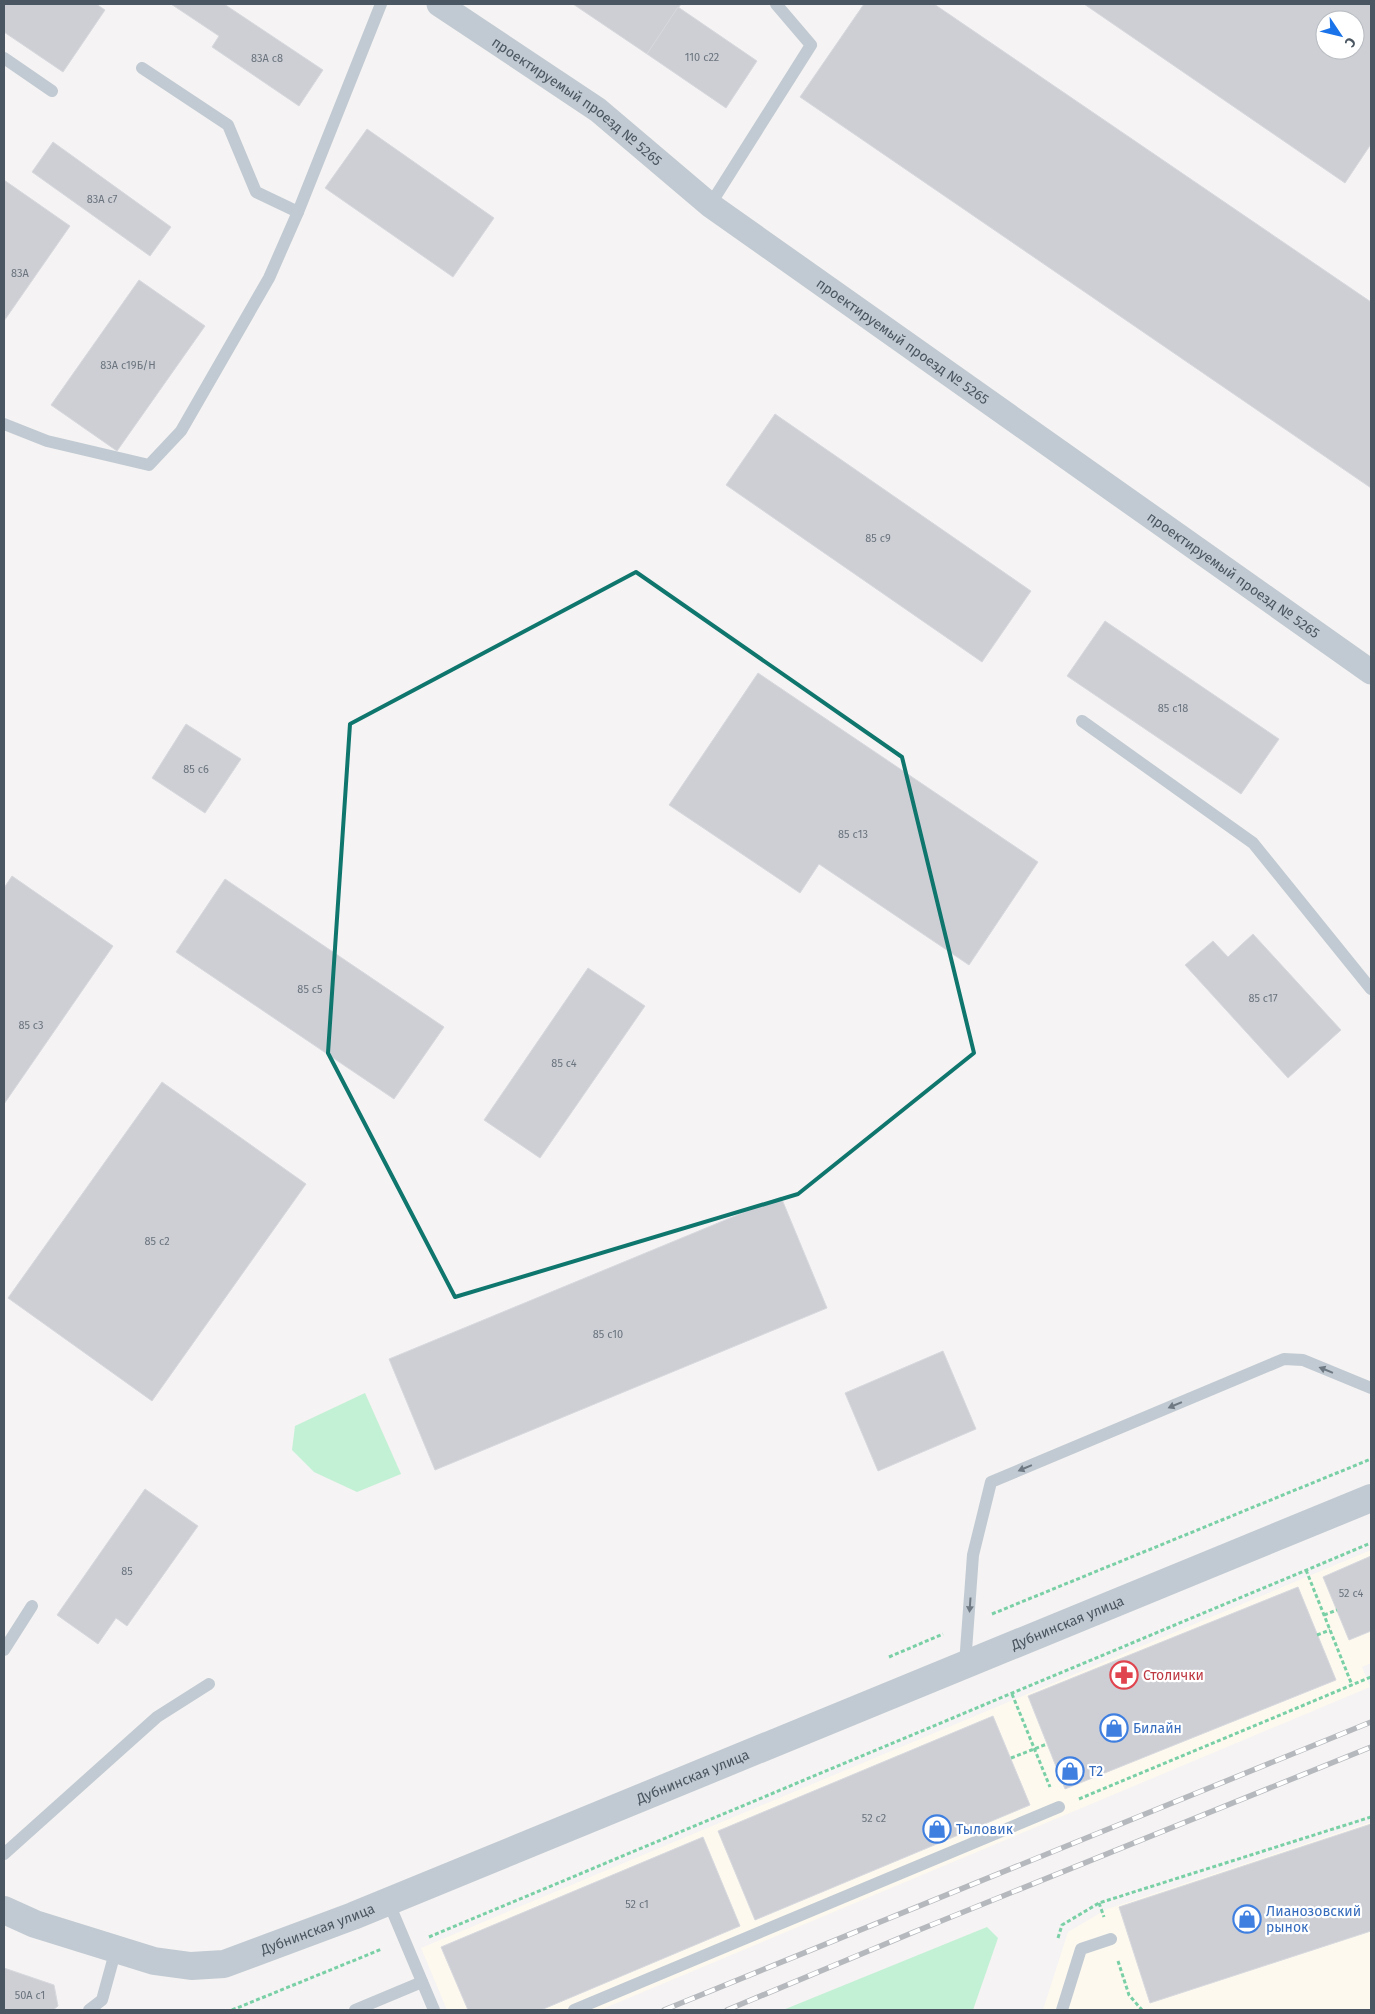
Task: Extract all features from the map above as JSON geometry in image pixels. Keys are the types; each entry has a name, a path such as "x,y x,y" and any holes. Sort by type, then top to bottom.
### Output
{"street":[{"name":"проектируемый проезд № 5265","path":"439,4 598,110 710,205 1371,672"},
{"name":"Дубнинская улица","path":"4,1910 35,1924 154,1960 191,1966 224,1964 388,1901 1371,1498"}],"lane":[{"path":"4,424 47,441 149,465 181,431 269,278 298,212 381,4"},
{"path":"710,205 811,45 776,4"},
{"path":"4,58 52,91"},
{"path":"142,68 228,125 256,192 298,212"},
{"path":"1082,721 1253,843 1371,989"},
{"path":"965,1664 973,1555 991,1482 1284,1359 1303,1360 1371,1388"},
{"path":"4,1650 32,1606"},
{"path":"4,1854 158,1718 209,1684"},
{"path":"574,2010 1059,1807"},
{"path":"388,1901 434,2010"},
{"path":"1062,2010 1081,1948 1111,1939"},
{"path":"89,2010 103,2005 116,1948"},
{"path":"355,2010 422,1982"}],"path":[{"path":"889,1657 1371,1459"},
{"path":"232,2010 383,1948 407,1946 1371,1543"},
{"path":"1306,1570 1352,1685"},
{"path":"1324,1615 1337,1610"},
{"path":"1318,1635 1330,1630"},
{"path":"1012,1694 1059,1807 1371,1677"},
{"path":"1011,1758 1048,1744"},
{"path":"1099,1904 1371,1817"}],"highlighted area":[{"path":"636,572 902,757 974,1053 798,1194 455,1297 328,1053 350,724"}],"shaded area":[{"path":"1371,1550 1371,1663 1362,1667 1370,1687 600,2010 447,2010 421,1948"},
{"path":"1371,1822 1371,2010 1043,2010 1068,1932 1107,1909"}],"green space":[{"path":"365,1393 401,1474 357,1492 314,1472 292,1450 295,1426"},
{"path":"987,1927 998,1938 973,2010 783,2010"}],"building":[{"path":"4,4 96,4 105,10 63,72 4,32"},
{"path":"171,4 224,4 323,70 299,106 212,47 219,36"},
{"path":"573,4 681,4 647,54"},
{"path":"864,4 934,4 1371,302 1371,488 800,97"},
{"path":"1084,4 1371,4 1371,144 1345,183"},
{"path":"678,7 757,61 726,108 647,54"},
{"path":"367,129 494,218 453,277 325,188"},
{"path":"53,142 171,227 150,256 32,172"},
{"path":"4,180 70,226 4,321"},
{"path":"139,280 205,326 117,451 51,405"},
{"path":"775,414 1031,591 982,662 726,485"},
{"path":"1105,621 1279,739 1241,794 1067,676"},
{"path":"758,673 1038,862 969,965 819,864 800,893 669,805"},
{"path":"186,724 241,759 205,813 152,778"},
{"path":"12,876 113,946 4,1104 4,888"},
{"path":"225,879 444,1027 394,1099 176,952"},
{"path":"1253,934 1341,1030 1288,1078 1185,965 1213,941 1228,957"},
{"path":"588,968 645,1006 540,1158 484,1120"},
{"path":"162,1082 306,1184 152,1401 8,1298"},
{"path":"781,1197 827,1308 435,1470 389,1359"},
{"path":"943,1351 976,1429 878,1471 845,1393"},
{"path":"145,1489 198,1526 127,1626 116,1618 98,1644 57,1615"},
{"path":"1371,1556 1371,1631 1349,1640 1323,1577"},
{"path":"1298,1587 1336,1680 1065,1789 1028,1696"},
{"path":"993,1716 1030,1805 755,1920 718,1831"},
{"name":"Лианозовский рынок","path":"1371,1824 1371,1931 1150,2003 1119,1907"},
{"path":"703,1837 740,1926 541,2010 468,2010 441,1947"},
{"path":"4,1968 54,1985 58,2006 53,2010 4,2010"}],"railway":[{"path":"664,2010 1371,1722"},
{"path":"727,2010 914,1932 1371,1747"}],"place":[{"name":"Столички","path":"1124,1675"},
{"name":"Билайн","path":"1114,1728"},
{"name":"T2","path":"1070,1771"},
{"name":"Тыловик","path":"937,1829"},
{"name":"Лианозовский рынок","path":"1247,1919"}]}
